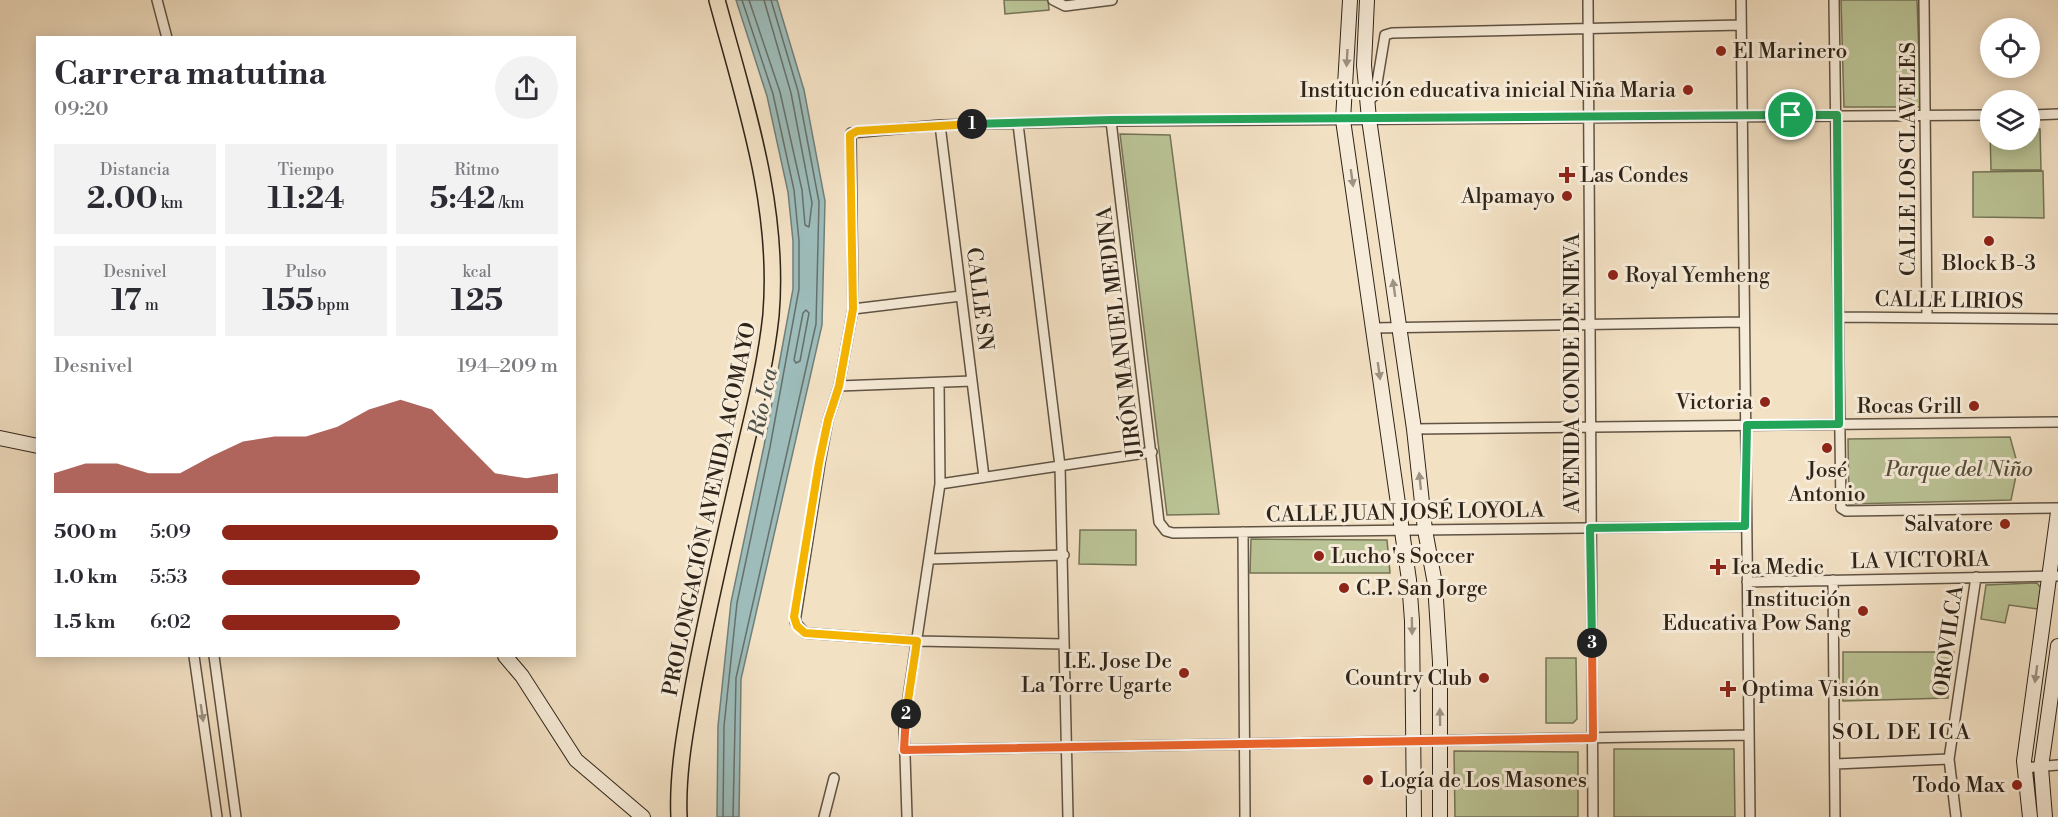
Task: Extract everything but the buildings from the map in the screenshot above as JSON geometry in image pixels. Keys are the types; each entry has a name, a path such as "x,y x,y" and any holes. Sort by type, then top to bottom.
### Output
{"main road":[{"name":"PROLONGACIÓN AVENIDA ACOMAYO","path":"679,817 679,788 687,718 713,585 762,373 772,288 770,226 759,151 717,0"}],"street":[{"path":"157,0 166,36"},
{"path":"1053,0 1065,6 1112,0"},
{"path":"1350,0 1343,120 1412,621 1414,817"},
{"path":"1367,0 1365,65 1367,102 1414,429 1425,530 1435,584 1440,817"},
{"name":"AVENIDA CONDE DE NIEVA","path":"1588,0 1593,817"},
{"path":"1741,0 1750,817"},
{"path":"1834,0 1841,508 1846,511 2058,510 2054,576 2024,768 2030,817"},
{"name":"CALLE LOS CLAVELES","path":"1924,0 1927,116 1927,318"},
{"path":"1367,102 1375,95 1385,35 1392,33 1741,25"},
{"path":"2040,115 2058,114"},
{"path":"1064,644 917,641 805,633 797,626 794,617 819,463 828,420 839,386 853,309 850,135 857,131 940,125 1111,120 1980,115"},
{"name":"JIRÓN MANUEL MEDINA","path":"1111,120 1159,522 1173,533"},
{"path":"1018,123 1060,466 1064,555 1068,817"},
{"name":"CALLE SN","path":"940,125 984,477"},
{"path":"853,309 961,296"},
{"name":"CALLE LIRIOS","path":"1839,317 2058,320"},
{"path":"1373,328 1744,322"},
{"path":"839,386 972,381"},
{"path":"908,817 904,725 940,484 939,383"},
{"path":"1414,429 2058,422"},
{"path":"0,438 36,446"},
{"path":"940,484 1152,452"},
{"name":"CALLE JUAN JOSÉ LOYOLA","path":"1173,533 1745,526"},
{"path":"1243,532 1245,817"},
{"path":"930,559 1064,555"},
{"name":"LA VICTORIA","path":"1747,582 2054,576"},
{"name":"OROVILCA","path":"1956,817 1949,759 1976,578"},
{"path":"1833,580 1835,817"},
{"path":"2046,817 2041,767 2058,646"},
{"path":"194,657 217,817"},
{"path":"214,657 236,817"},
{"path":"506,657 522,676 576,760 643,817"},
{"path":"904,750 1749,735"},
{"path":"1835,764 1949,759"},
{"path":"2024,768 2058,765"},
{"path":"824,817 834,778"}],"green space":[{"path":"1004,0 1048,0 1049,10 1005,14"},
{"path":"1841,0 1917,0 1921,107 1844,107"},
{"path":"2040,129 2041,170 1991,170 1990,150 2040,150"},
{"path":"1120,134 1170,135 1219,514 1167,515"},
{"path":"2043,171 2044,218 1973,217 1973,172"},
{"name":"Parque del Niño","path":"2010,437 2018,466 2011,500 1849,504 1848,439"},
{"path":"1080,530 1136,530 1136,565 1079,564"},
{"name":"Lucho's Soccer","path":"1251,539 1387,540 1390,573 1250,573"},
{"path":"2037,583 2041,588 2038,609 2009,605 2005,623 1981,619 1986,585"},
{"path":"1843,652 1954,652 1948,698 1843,701"},
{"path":"1546,658 1576,658 1577,719 1573,723 1546,723"},
{"path":"1614,749 1734,749 1735,817 1614,817"},
{"path":"1454,751 1578,752 1578,817 1455,817"}],"water":[{"name":"Río Ica","path":"736,0 777,0 804,90 825,201 822,325 741,679 739,817 717,817 718,726 731,602 764,446 793,289 793,241 788,192 767,96"}],"place":[{"name":"El Marinero","path":"1721,51"},
{"name":"Institución educativa inicial Niña Maria","path":"1688,90"},
{"name":"Las Condes","path":"1567,175"},
{"name":"Alpamayo","path":"1567,196"},
{"name":"Block B-3","path":"1989,241"},
{"name":"Royal Yemheng","path":"1613,275"},
{"name":"Victoria","path":"1765,402"},
{"name":"Rocas Grill","path":"1974,406"},
{"name":"José Antonio","path":"1827,448"},
{"name":"Salvatore","path":"2005,524"},
{"name":"Lucho's Soccer","path":"1319,556"},
{"name":"Ica Medic","path":"1718,567"},
{"name":"C.P. San Jorge","path":"1344,588"},
{"name":"Institución Educativa Pow Sang","path":"1863,611"},
{"name":"I.E. Jose De La Torre Ugarte","path":"1184,673"},
{"name":"Country Club","path":"1484,678"},
{"name":"Optima Visión","path":"1728,689"},
{"name":"Logía de Los Masones","path":"1368,780"},
{"name":"Todo Max","path":"2017,785"}],"district":[{"name":"SOL DE ICA","path":"1902,731"}],"route":[{"path":"1791,115 1837,115 1839,424 1747,425 1745,526 1590,528 1593,738 904,750 904,725 917,641 805,633 797,626 794,617 819,463 828,420 839,386 853,309 850,135 854,131 940,125 1111,120 1791,115"}]}
